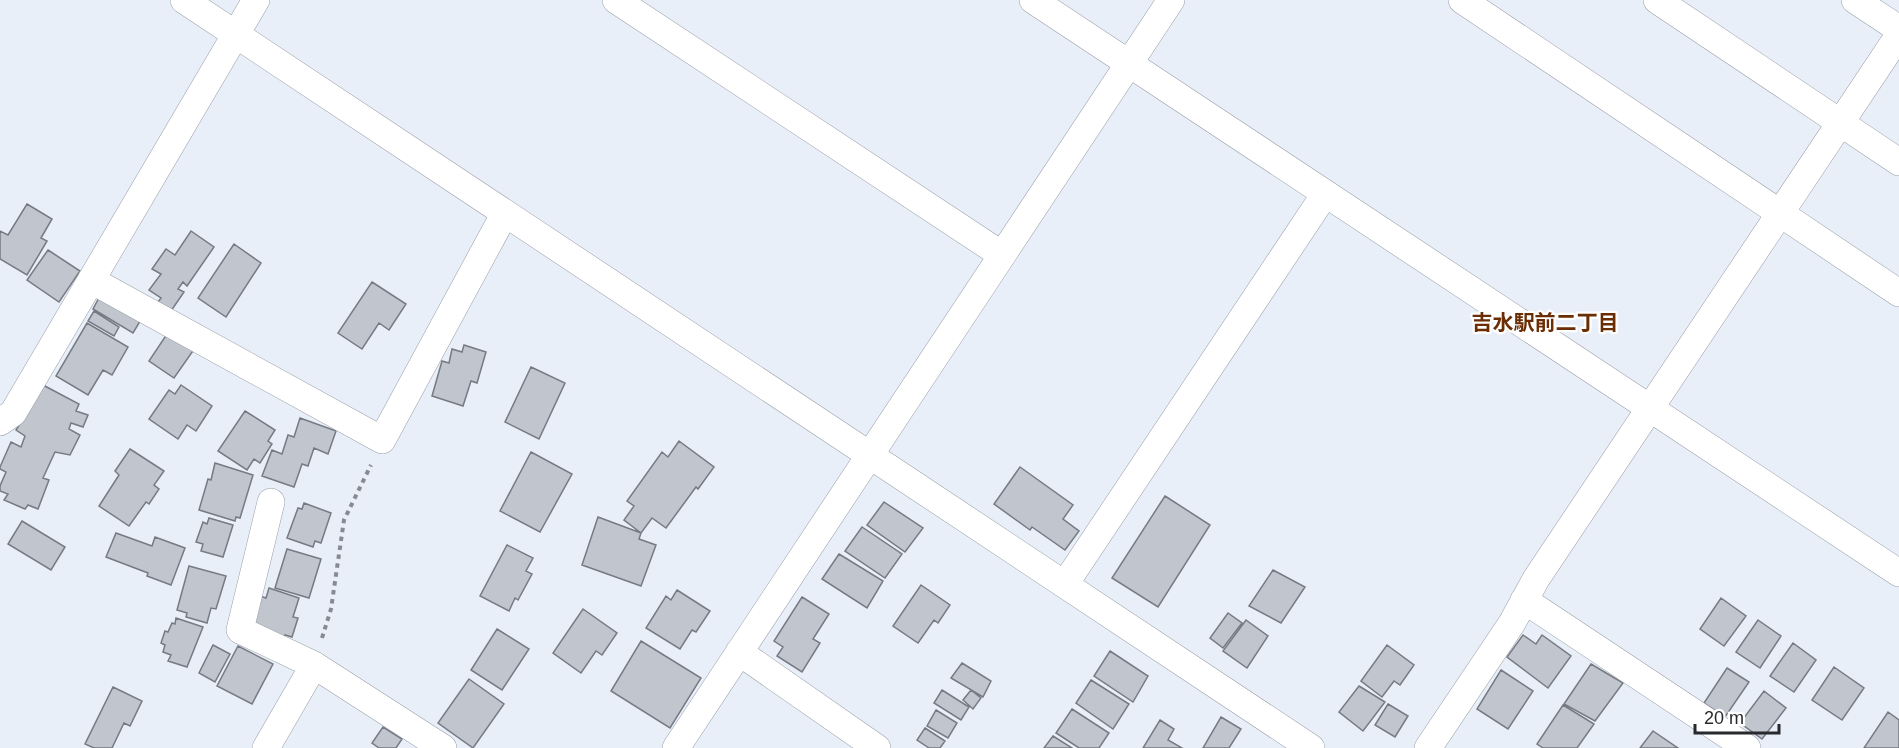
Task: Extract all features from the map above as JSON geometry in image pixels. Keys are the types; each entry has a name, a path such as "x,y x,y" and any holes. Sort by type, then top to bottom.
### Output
{"street":[{"path":"184,0 1311,748"},
{"path":"0,422 13,413 256,0"},
{"path":"616,0 1002,255"},
{"path":"1033,0 1899,573"},
{"path":"676,748 869,453 1171,0"},
{"path":"1462,0 1899,294"},
{"path":"1657,0 1899,162"},
{"path":"1855,0 1899,29"},
{"path":"1428,748 1512,623 1536,579 1899,35"},
{"path":"1065,584 1325,194"},
{"path":"91,280 382,440 506,213"},
{"path":"271,502 240,630 314,665 443,748"},
{"path":"1524,600 1747,748"},
{"path":"739,652 877,748"},
{"path":"266,748 314,665"}],"path":[{"path":"314,665 331,609 344,520 382,445 382,440"}],"building":[{"path":"27,204 52,219 41,238 47,241 27,275 0,259 0,231 8,235"},
{"path":"191,231 214,247 187,286 183,282 178,289 184,292 171,311 158,302 161,298 149,290 161,274 152,269 166,249 175,255"},
{"path":"234,244 261,263 226,317 198,298"},
{"path":"48,250 80,271 59,302 27,280"},
{"path":"372,282 406,304 389,330 379,323 362,349 338,333"},
{"path":"101,294 142,318 133,333 93,309"},
{"path":"94,311 119,327 114,336 88,321"},
{"path":"87,323 128,347 112,375 103,370 88,395 56,376"},
{"path":"169,331 195,348 174,378 149,361"},
{"path":"464,345 486,352 477,383 471,381 463,406 432,396 442,361 449,363 452,349 462,352"},
{"path":"531,367 565,383 539,439 505,422"},
{"path":"43,385 79,404 76,411 88,415 83,427 71,423 69,429 80,435 70,455 55,452 43,478 49,480 38,509 28,505 25,509 4,500 8,494 0,491 0,486 6,472 0,467 11,442 21,447 25,436 16,430"},
{"path":"181,385 212,406 196,431 187,425 178,439 149,419 169,390 175,394"},
{"path":"245,411 275,430 268,441 272,444 260,463 254,459 247,470 218,451"},
{"path":"300,418 336,431 328,454 314,448 308,466 302,464 294,487 262,476 272,450 282,454 288,435 294,437"},
{"path":"679,441 714,467 666,528 652,518 641,533 624,520 634,506 627,501 662,452 668,457"},
{"path":"130,449 164,471 154,485 159,489 149,504 146,502 129,526 99,506 119,475 115,471"},
{"path":"531,452 572,474 540,532 500,511"},
{"path":"215,463 253,475 240,518 236,517 235,521 199,510"},
{"path":"1020,467 1073,505 1063,519 1079,531 1065,550 1032,527 1030,530 994,504"},
{"path":"1165,496 1210,525 1158,607 1112,578"},
{"path":"884,502 923,528 905,552 867,525"},
{"path":"304,503 331,513 321,543 315,541 313,547 287,538 298,508 302,509"},
{"path":"598,517 641,533 639,539 656,545 641,586 582,565"},
{"path":"209,518 233,525 223,557 201,551 203,544 196,542 203,522 207,524"},
{"path":"22,521 65,547 51,570 8,544"},
{"path":"862,527 902,554 885,578 845,551"},
{"path":"116,533 152,546 155,537 185,548 171,585 147,576 148,573 106,557"},
{"path":"507,545 533,558 526,571 532,574 518,600 515,598 509,611 480,596"},
{"path":"287,549 321,559 309,598 275,588"},
{"path":"839,554 883,581 867,608 822,579"},
{"path":"189,566 226,576 216,609 211,608 207,623 186,617 187,613 177,610"},
{"path":"1273,570 1305,587 1281,623 1249,606"},
{"path":"921,585 950,605 938,623 934,620 918,643 893,626"},
{"path":"269,588 299,598 293,617 298,618 292,637 285,635 283,641 249,629 260,596 266,598"},
{"path":"677,590 710,611 696,632 692,630 680,649 646,628 666,596 671,600"},
{"path":"802,597 829,614 813,639 820,643 802,672 777,656 783,647 774,641"},
{"path":"1721,598 1746,616 1724,646 1700,629"},
{"path":"583,609 617,633 602,655 596,651 581,673 553,653"},
{"path":"1228,613 1242,623 1223,648 1210,638"},
{"path":"176,618 203,627 187,667 168,661 171,655 163,652 165,645 161,643 165,631 168,632 172,623 175,624"},
{"path":"1246,620 1268,636 1247,668 1223,651"},
{"path":"1758,620 1781,636 1760,668 1736,652"},
{"path":"497,629 529,649 502,690 471,670"},
{"path":"1523,635 1536,644 1542,635 1571,656 1548,688 1507,657"},
{"path":"641,641 701,678 670,728 611,691"},
{"path":"1793,643 1816,660 1794,692 1770,676"},
{"path":"213,645 230,654 215,682 199,673"},
{"path":"1387,645 1414,665 1400,685 1394,681 1382,697 1361,681"},
{"path":"238,646 273,664 252,704 217,686"},
{"path":"1110,651 1148,676 1133,702 1094,676"},
{"path":"962,663 991,681 983,697 951,678"},
{"path":"1591,664 1623,683 1595,721 1564,704"},
{"path":"1834,667 1864,688 1842,720 1812,700"},
{"path":"1727,668 1749,682 1725,717 1704,703"},
{"path":"1501,670 1533,691 1508,729 1477,709"},
{"path":"469,679 504,704 473,748 438,723"},
{"path":"1091,680 1129,704 1113,729 1076,703"},
{"path":"1359,686 1385,702 1363,731 1339,712"},
{"path":"113,687 142,701 130,726 124,723 112,748 94,748 85,744"},
{"path":"942,690 969,707 961,720 934,703"},
{"path":"971,690 981,698 973,709 963,700"},
{"path":"1764,691 1786,708 1762,739 1740,723"},
{"path":"1388,704 1408,716 1395,737 1375,725"},
{"path":"1563,705 1594,724 1577,748 1543,748 1537,744"},
{"path":"1072,709 1109,733 1099,748 1079,748 1056,733"},
{"path":"936,710 957,723 948,738 927,726"},
{"path":"1888,712 1899,720 1899,748 1864,748"},
{"path":"1221,717 1241,729 1229,748 1203,748"},
{"path":"1160,720 1174,729 1168,740 1182,748 1143,748"},
{"path":"383,727 402,739 396,748 379,748 372,743"},
{"path":"925,728 945,741 940,748 929,748 917,740"},
{"path":"1653,731 1678,748 1640,748"},
{"path":"1053,736 1072,748 1044,748"}],"district":[{"name":"吉水駅前二丁目","path":"1545,323"}]}
